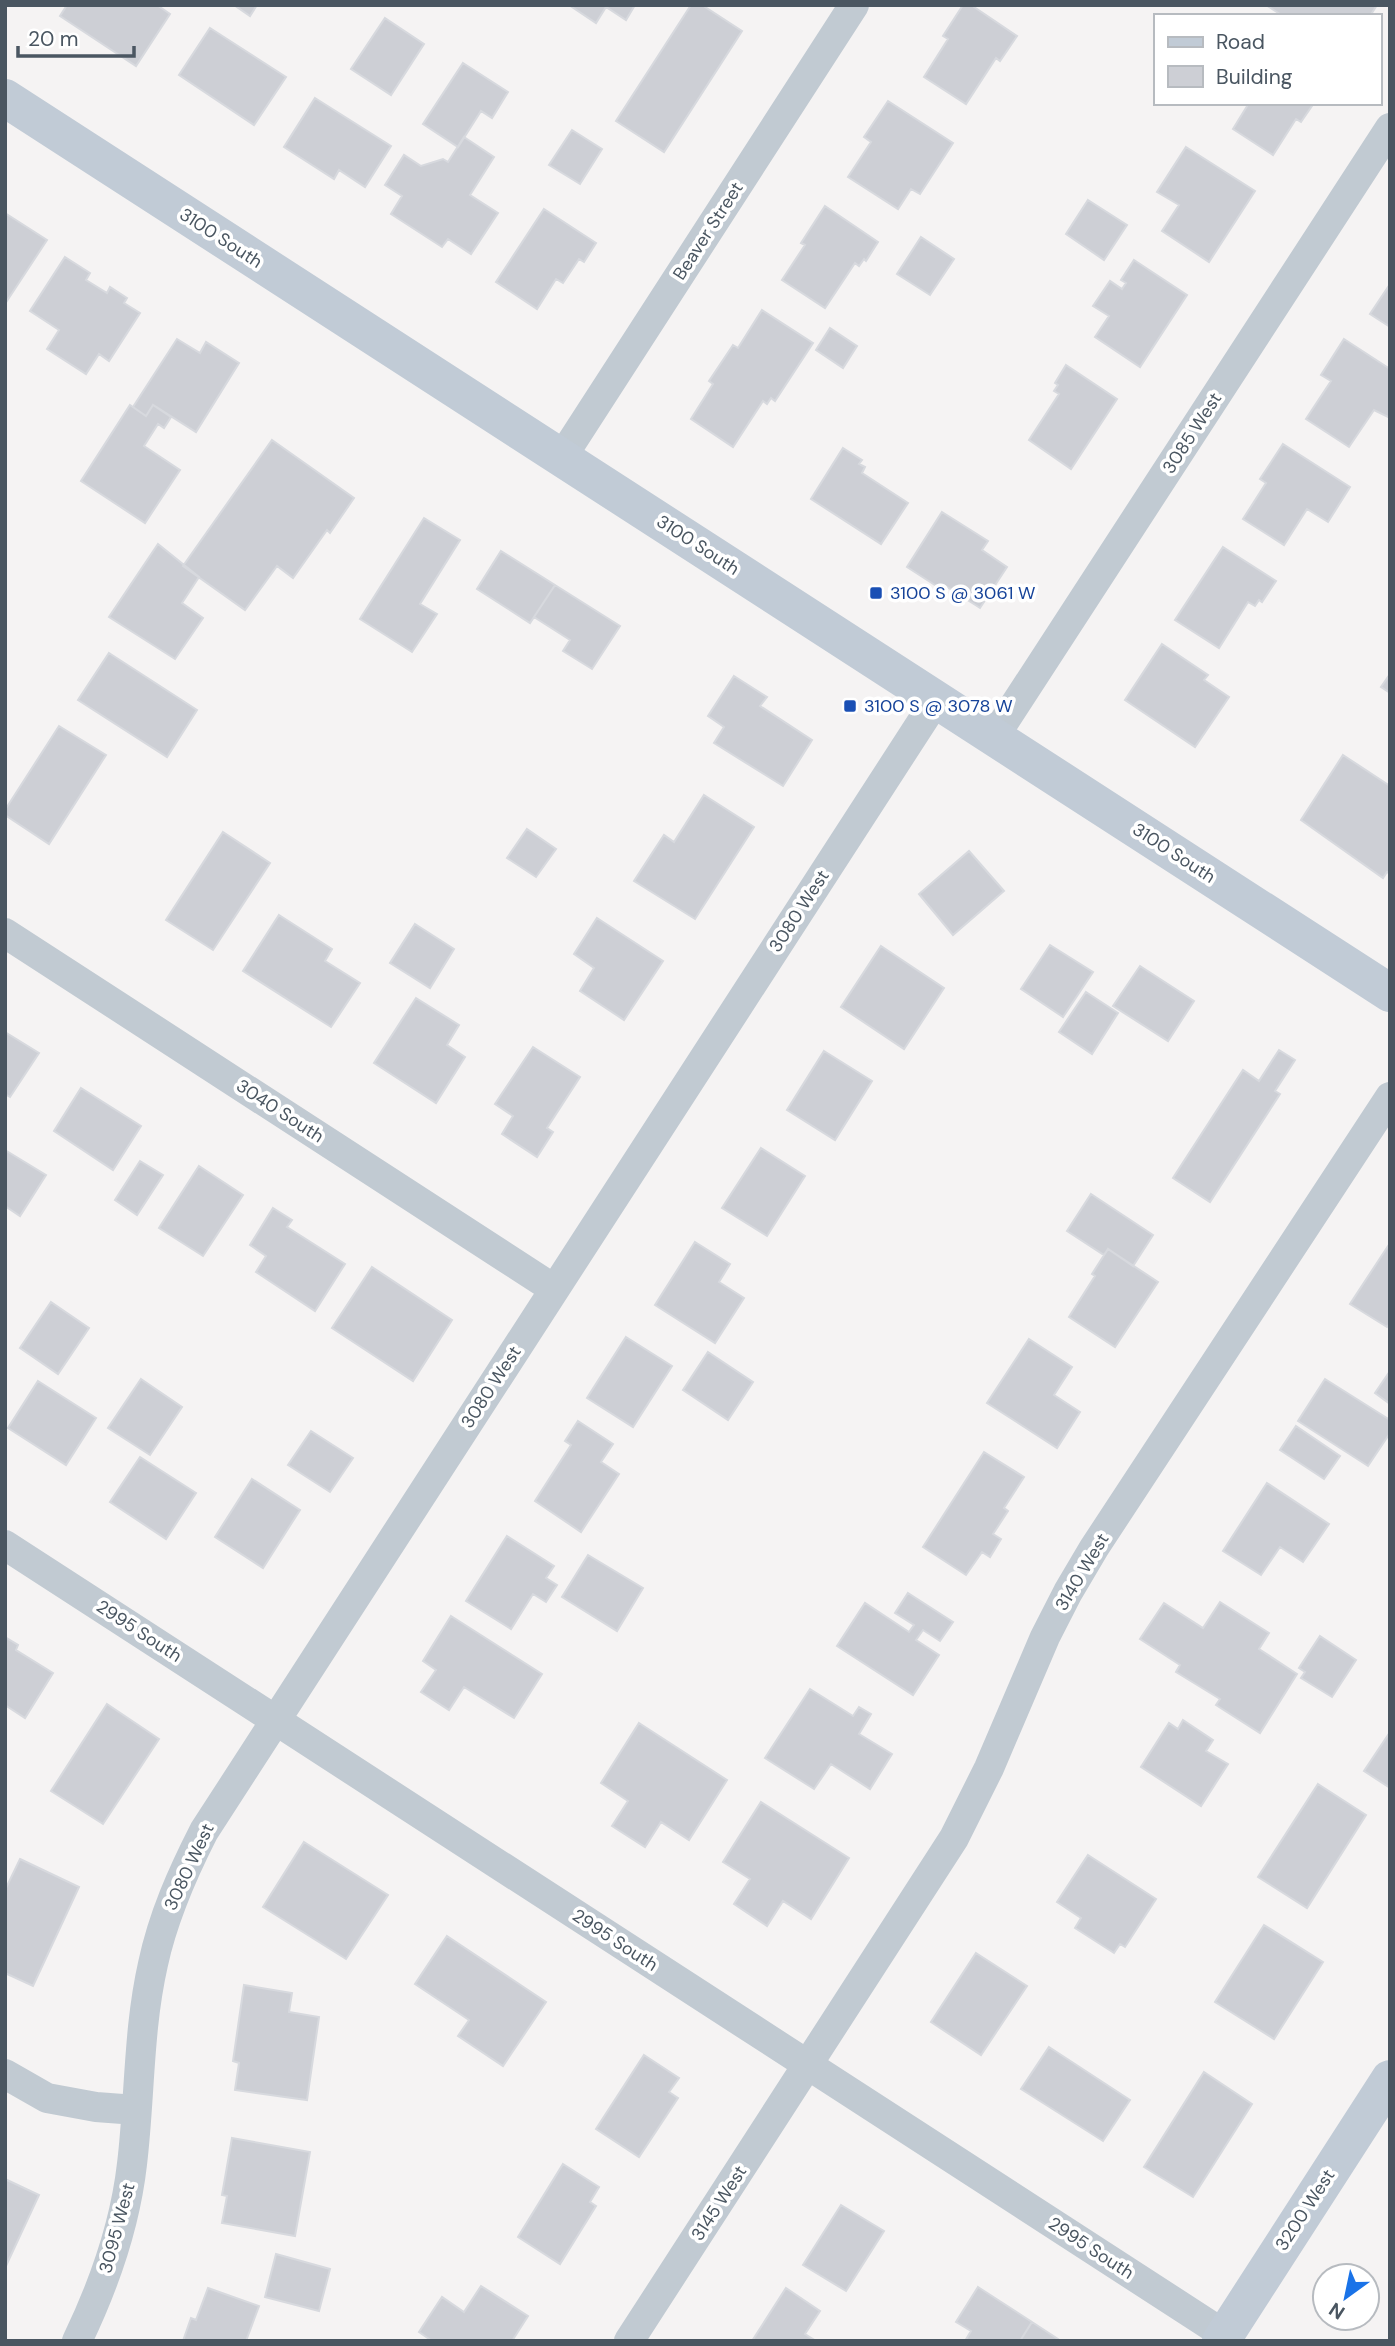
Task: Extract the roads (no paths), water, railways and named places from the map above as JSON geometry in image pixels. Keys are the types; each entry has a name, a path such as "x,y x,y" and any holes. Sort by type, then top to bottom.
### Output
{"main road":[{"name":"3100 South","path":"5,98 1390,993"},
{"name":"3200 West","path":"1223,2338 1390,2079"}],"street":[{"name":"Beaver Street","path":"562,457 854,5"},
{"name":"3085 West","path":"994,737 1390,128"},
{"name":"3080 West","path":"136,2110 139,2055 153,1964 166,1916 204,1831 936,700"},
{"name":"3040 South","path":"5,933 554,1289"},
{"name":"3140 West","path":"808,2065 954,1838 989,1768 1045,1637 1088,1559 1390,1097"},
{"name":"2995 South","path":"5,1545 808,2065 1223,2338"},
{"name":"3145 West","path":"629,2341 808,2065"},
{"path":"5,2074 47,2098 96,2107 136,2110"},
{"name":"3095 West","path":"77,2341 105,2277 122,2222 132,2166 136,2110"}],"place":[{"name":"3100 S @ 3061 W","path":"876,593"},
{"name":"3100 S @ 3078 W","path":"850,706"}]}
